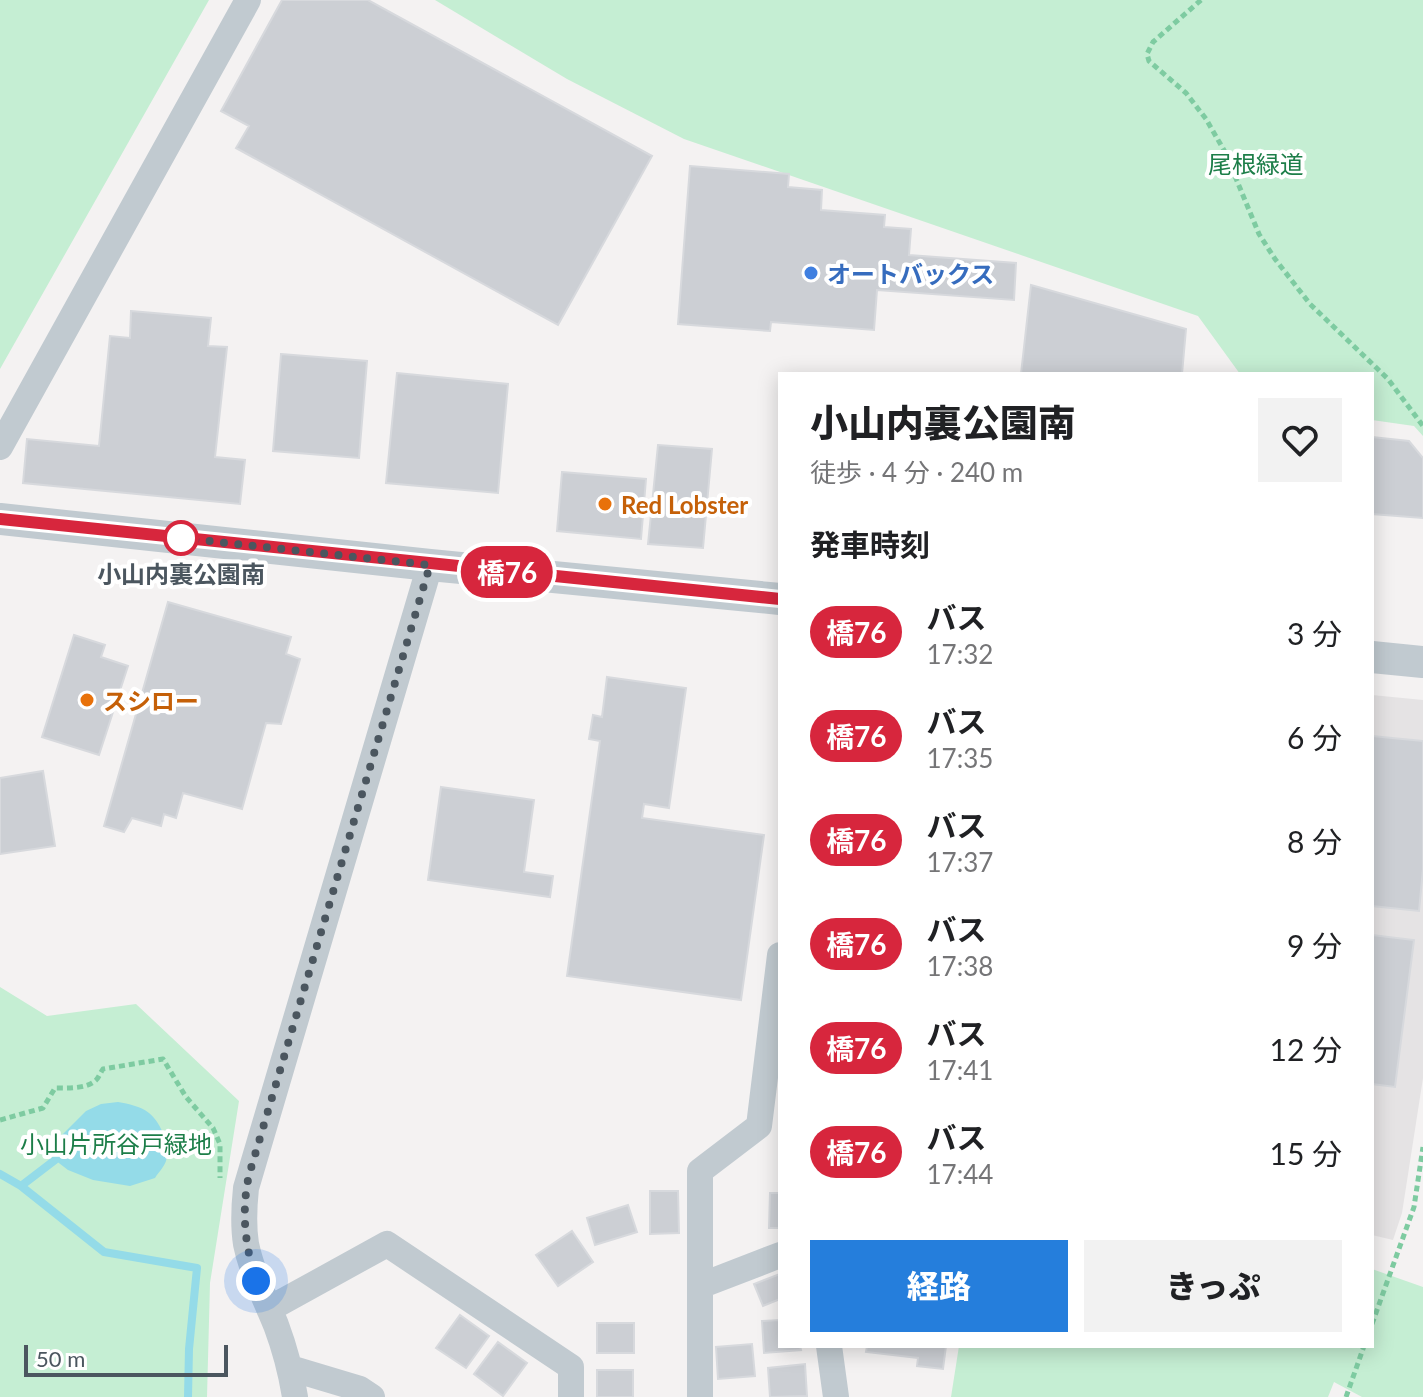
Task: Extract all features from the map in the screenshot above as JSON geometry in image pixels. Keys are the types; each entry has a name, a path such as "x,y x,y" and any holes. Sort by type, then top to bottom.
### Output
{"street":[{"path":"0,447 248,0"},
{"path":"0,519 778,599"},
{"path":"295,1397 290,1368 256,1281 246,1243 246,1188 430,565"},
{"path":"1374,657 1423,662"},
{"path":"700,1397 700,1171 759,1126 777,1006"},
{"path":"269,1309 387,1244 571,1367 571,1397"},
{"path":"700,1286 778,1256"},
{"path":"829,1348 836,1397"},
{"path":"290,1368 360,1389 372,1397"}],"path":[{"path":"1201,0 1153,42 1147,54 1149,61 1186,93 1206,119 1225,152 1259,234 1275,259 1310,304 1388,379 1423,426"},
{"path":"0,1120 43,1108 55,1088 72,1088 95,1082 103,1069 163,1059 186,1097 213,1128 220,1144 219,1187"},
{"path":"1374,1318 1414,1207 1423,1147"},
{"path":"1346,1397 1363,1348"}],"shaded area":[{"path":"1374,695 1423,700 1423,1078 1402,1213 1393,1240 1374,1235"}],"green space":[{"path":"0,0 209,0 0,369"},
{"name":"尾根緑道","path":"435,0 1423,0 1423,436 1414,426 1374,420 1374,372 1239,372 1198,316 684,139 567,79"},
{"name":"小山片所谷戸緑地","path":"0,987 47,1016 136,1004 239,1101 210,1283 207,1397 0,1397"},
{"path":"1374,1270 1423,1287 1423,1397 1362,1397 1334,1382 1328,1397 951,1397 959,1348 1374,1348"}],"water":[{"path":"118,1102 146,1111 161,1129 167,1155 155,1178 130,1186 93,1180 68,1170 55,1160 57,1140 86,1111 101,1104"}],"building":[{"path":"282,0 368,0 652,156 558,325 236,148 249,126 221,111"},
{"path":"690,166 789,174 788,187 822,190 821,210 885,215 884,227 911,229 909,255 1016,263 1014,300 877,290 874,330 771,322 770,331 678,324"},
{"path":"1031,285 1186,329 1182,372 1021,372"},
{"path":"131,311 211,318 208,346 227,347 215,457 245,460 240,504 23,483 27,439 99,446 110,336 130,338"},
{"path":"281,354 367,361 359,458 273,451"},
{"path":"397,373 508,384 498,493 386,483"},
{"path":"1374,437 1409,441 1423,458 1423,518 1374,514"},
{"path":"658,445 712,449 703,548 648,544"},
{"path":"562,472 646,479 641,539 557,531"},
{"path":"168,602 291,637 286,654 300,659 281,724 266,723 242,809 183,793 176,818 164,814 161,826 132,818 124,832 104,826"},
{"path":"74,635 105,645 101,657 128,666 99,755 42,737"},
{"path":"607,677 686,688 669,808 644,804 642,818 764,835 741,1000 567,976 600,741 589,739 593,715 602,717"},
{"path":"1374,736 1423,741 1423,869 1419,911 1374,906"},
{"path":"43,771 55,846 0,854 0,778"},
{"path":"441,787 534,800 524,872 553,876 550,897 428,880"},
{"path":"1374,935 1414,940 1395,1087 1374,1084"},
{"path":"650,1191 678,1191 679,1233 650,1234"},
{"path":"770,1193 778,1193 778,1228 769,1228"},
{"path":"628,1205 637,1232 595,1245 587,1218"},
{"path":"572,1231 593,1262 558,1286 536,1255"},
{"path":"778,1275 778,1300 763,1306 754,1284"},
{"path":"460,1315 489,1336 466,1368 436,1348"},
{"path":"778,1320 778,1348 801,1350 764,1353 762,1321"},
{"path":"597,1323 634,1323 634,1353 597,1353"},
{"path":"498,1342 527,1363 503,1396 474,1374"},
{"path":"752,1344 755,1376 718,1379 716,1347"},
{"path":"867,1348 946,1348 943,1369 917,1366 918,1358 866,1352"},
{"path":"805,1364 807,1396 770,1397 768,1368"},
{"path":"597,1370 633,1370 633,1397 597,1397"}],"waterway":[{"path":"55,1160 21,1186 104,1252 197,1268 188,1397"},
{"path":"0,1174 21,1186"}],"bus line":[{"name":"橋76","path":"0,519 778,599"}],"place":[{"name":"オートバックス","path":"811,273"},
{"name":"Red Lobster","path":"605,504"},
{"name":"小山内裏公園南","path":"181,538"},
{"name":"スシロー","path":"87,700"}],"route":[{"path":"181,538 430,565 249,1175 244,1224 256,1281"}]}
